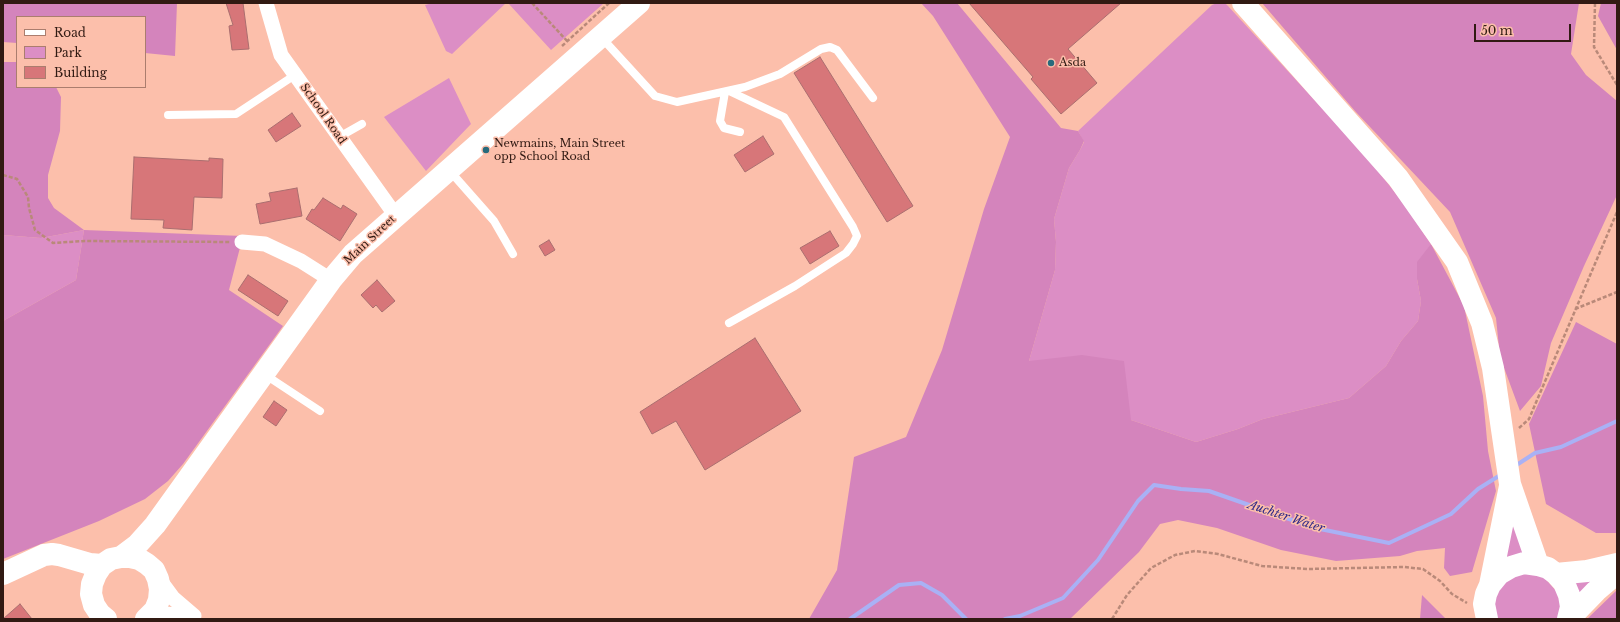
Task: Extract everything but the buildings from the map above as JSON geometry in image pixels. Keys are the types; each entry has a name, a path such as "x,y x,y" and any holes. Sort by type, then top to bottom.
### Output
{"main road":[{"name":"Main Street","path":"112,561 137,545 155,525 331,280 353,254 639,3"},
{"path":"1243,3 1398,178 1457,262 1482,323 1493,368 1510,484 1547,569 1564,583 1569,595 1569,619"},
{"path":"1486,613 1486,594 1490,585 1510,484"},
{"name":"Main Street","path":"147,618 155,610 159,600 160,589 151,558 150,540 155,525"},
{"path":"3,574 44,555 58,555 90,564 130,557 139,559 147,564 156,574"},
{"path":"69,558 87,579 96,609"},
{"path":"96,609 92,584 96,574 112,561"},
{"path":"1490,585 1499,574 1510,567 1524,563 1547,569 1587,571 1617,564"},
{"path":"1569,619 1596,591 1617,573"}],"street":[{"name":"School Road","path":"266,3 281,55 396,216"},
{"path":"242,242 265,244 301,261 331,280"},
{"path":"147,618 164,614 194,616 173,598 156,574"}],"lane":[{"path":"601,36 655,96 677,102 745,88 780,74 821,49 830,47 838,50 873,98"},
{"path":"168,115 236,114 295,75"},
{"path":"727,92 720,121 724,128 740,132"},
{"path":"727,92 784,117 853,227 857,236 846,253 795,286 729,323"},
{"path":"339,137 362,124"},
{"path":"449,170 494,221 512,254"},
{"path":"264,374 320,411"}],"path":[{"path":"532,3 580,55"},
{"path":"1595,3 1594,47 1617,85"},
{"path":"3,175 17,179 28,197 29,208 35,230 53,243 85,241 242,242"},
{"path":"1504,436 1521,428 1529,419 1617,212"},
{"path":"1575,309 1617,292"},
{"path":"1112,619 1127,595 1151,568 1175,555 1195,551 1218,554 1262,566 1307,569 1404,567 1423,569 1440,581 1452,594 1486,613"}],"green space":[{"path":"433,3 506,3 452,54 446,51 425,5"},
{"path":"508,3 604,3 551,50"},
{"path":"1217,3 1225,3 1228,6 1366,156 1401,200 1431,244 1417,279 1421,301 1418,321 1401,341 1386,366 1349,398 1263,419 1238,429 1196,442 1131,420 1029,361 1055,270 1056,242 1054,219 1069,168 1084,142 1078,131 1212,5"},
{"path":"449,78 471,124 426,171 384,117"},
{"path":"84,230 76,280 3,321 3,235 41,238"},
{"path":"1513,524 1531,557 1504,559"},
{"path":"1520,572 1543,576 1557,592 1560,602 1560,613 1558,619 1494,619 1494,594 1499,584"},
{"path":"1599,576 1578,602 1573,579"}],"shaded area":[{"path":"3,3 177,3 175,56 146,53 146,16 16,16 16,43 3,42"},
{"path":"921,3 957,3 1061,128 1078,131 1084,141 1069,168 1054,219 1056,242 1055,270 1029,361 1082,355 1124,361 1131,420 1196,442 1238,429 1263,419 1349,398 1386,366 1401,341 1418,321 1421,301 1417,279 1417,262 1431,244 1464,306 1483,396 1488,451 1496,491 1472,572 1450,576 1444,568 1445,548 1417,551 1400,556 1336,561 1281,550 1217,528 1178,520 1160,524 1139,552 1070,619 809,619 837,570 854,457 906,437 942,350 984,209 1010,137 933,16"},
{"path":"1262,3 1579,3 1571,54 1586,75 1617,101 1617,195 1584,266 1551,343 1541,386 1520,411 1500,357 1496,318 1450,212 1355,111"},
{"path":"1601,3 1617,3 1617,50 1598,16"},
{"path":"3,62 16,62 16,88 56,88 61,97 60,131 48,175 48,198 54,208 84,230 41,238 3,235"},
{"path":"84,230 243,236 229,290 283,326 183,464 168,481 145,499 99,521 3,559 3,321 76,280"},
{"path":"1576,322 1617,344 1617,533 1596,533 1546,504 1529,424"},
{"path":"1617,590 1617,619 1587,619"},
{"path":"1422,595 1446,619 1420,619"}],"waterway":[{"name":"Auchter Water","path":"1515,466 1535,453 1561,447 1617,421"},
{"name":"Auchter Water","path":"1005,619 1020,616 1063,598 1098,560 1138,501 1154,485 1209,491 1315,528 1389,543 1451,514 1478,489 1502,474"},
{"name":"Auchter Water","path":"850,619 899,585 921,583 942,595 966,619"}],"place":[{"name":"Asda","path":"1051,63"},
{"name":"Newmains, Main Street opp School Road","path":"486,150"}]}
